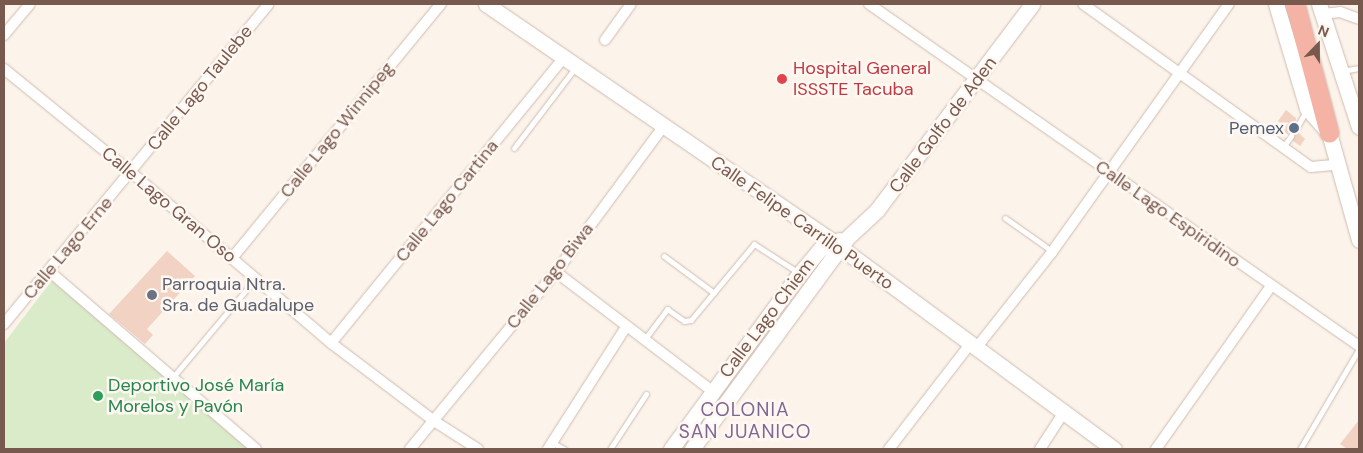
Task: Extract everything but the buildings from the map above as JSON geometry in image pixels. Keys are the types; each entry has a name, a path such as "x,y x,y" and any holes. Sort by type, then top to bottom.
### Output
{"highway":[{"path":"1295,4 1329,133"}],"street":[{"path":"4,35 30,4"},
{"name":"Calle Lago Taulebe","path":"132,173 268,4"},
{"name":"Calle Lago Winnipeg","path":"233,257 441,4"},
{"name":"Calle Felipe Carrillo Puerto","path":"486,4 662,128 840,243 1114,449"},
{"path":"605,40 631,4"},
{"name":"Calle Lago Espiridino","path":"869,4 1359,347"},
{"name":"Calle Golfo de Aden","path":"840,243 877,210 977,81 1032,4"},
{"path":"1083,4 1311,167 1336,165"},
{"path":"889,449 1052,252 1229,4"},
{"path":"1276,4 1307,108 1329,133 1336,165 1359,240"},
{"path":"1320,7 1359,19"},
{"path":"1320,7 1359,128"},
{"name":"Calle Lago Cartina","path":"331,343 563,59"},
{"name":"Calle Lago Gran Oso","path":"4,69 233,257 331,343 434,421 478,449"},
{"name":"Calle Lago Biwa","path":"410,449 556,272 662,128"},
{"name":"Calle Lago Erne","path":"4,322 132,173"},
{"name":"Calle Lago Chiem","path":"672,449 712,391 800,273 820,249 840,243"},
{"name":"Calle Lago Chiem","path":"692,449 840,243"},
{"path":"48,271 256,449"},
{"path":"556,272 712,391"},
{"path":"1156,449 1272,286"},
{"path":"550,446 626,327"},
{"path":"1040,449 1064,412"}],"lane":[{"path":"514,148 576,68"},
{"path":"1341,72 1359,68"},
{"path":"1298,125 1307,108"},
{"path":"1283,147 1291,136"},
{"path":"1005,218 1052,252"},
{"path":"644,340 667,309 688,322 754,244 800,273"},
{"path":"664,256 714,293"},
{"path":"173,377 257,278"},
{"path":"1300,449 1359,347"},
{"path":"610,449 646,394"},
{"path":"550,446 564,449"}],"green space":[{"name":"Deportivo José María Morelos y Pavón","path":"53,279 254,449 4,449 4,343"}],"place":[{"name":"Hospital General ISSSTE Tacuba","path":"782,79"},
{"name":"Pemex","path":"1294,128"},
{"name":"Parroquia Ntra. Sra. de Guadalupe","path":"152,295"},
{"name":"Deportivo José María Morelos y Pavón","path":"98,396"}],"district":[{"name":"COLONIA SAN JUANICO","path":"745,421"}]}
